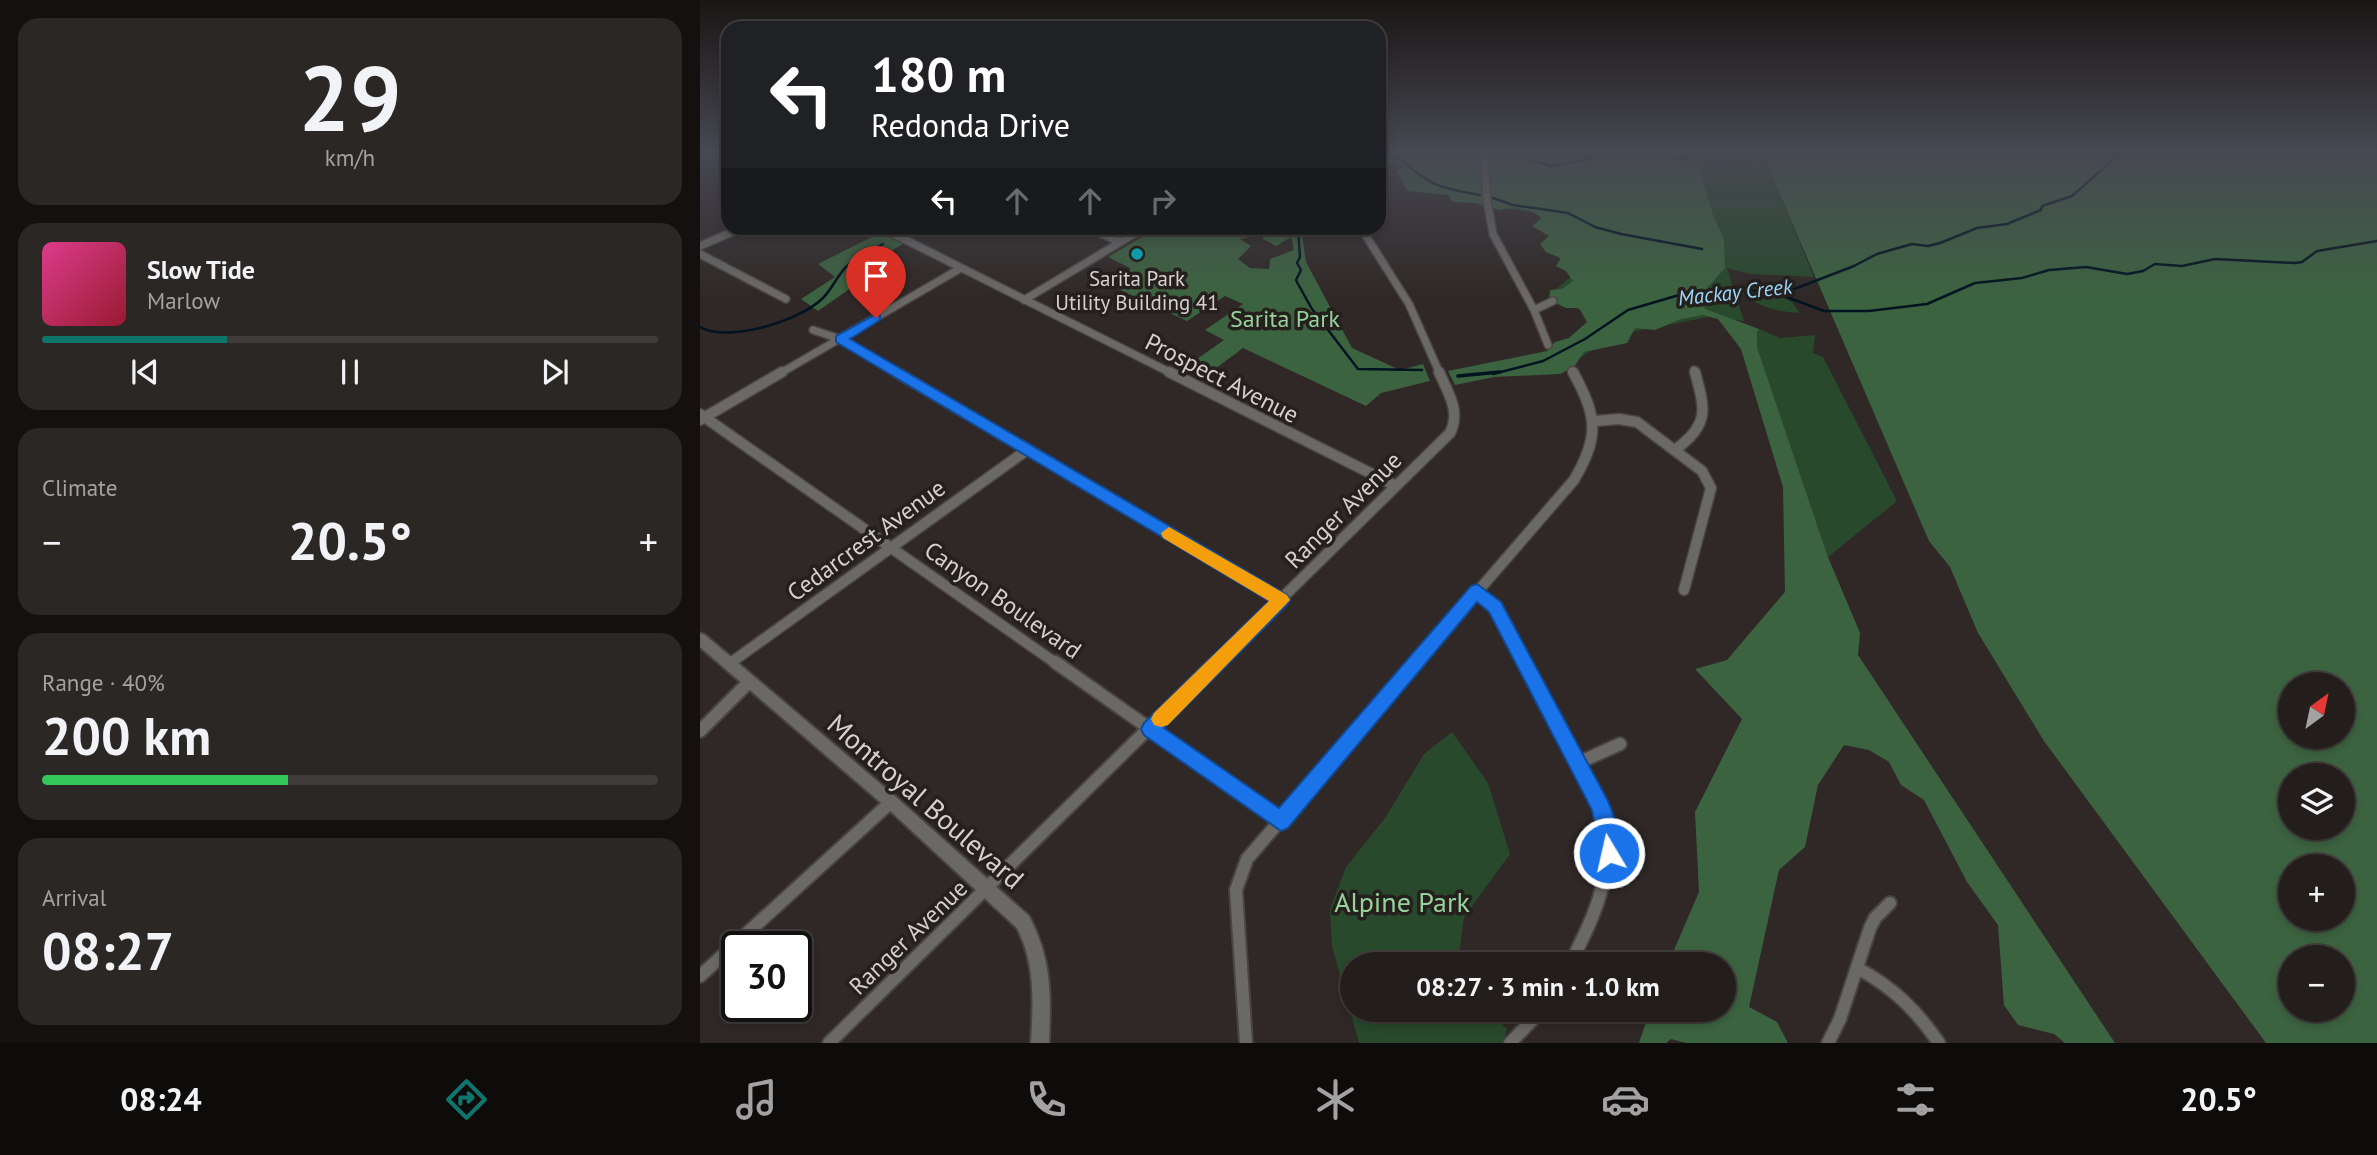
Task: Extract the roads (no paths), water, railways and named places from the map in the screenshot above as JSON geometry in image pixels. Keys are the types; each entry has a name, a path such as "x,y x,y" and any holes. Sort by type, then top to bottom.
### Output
{"street":[{"path":"1487,200 1493,234 1534,310 1548,345"},
{"path":"700,246 725,235"},
{"name":"Prospect Avenue","path":"896,235 1396,486"},
{"path":"1104,235 1120,242"},
{"path":"1024,299 1132,235"},
{"name":"Ranger Avenue","path":"830,1043 1450,433 1457,414 1423,332 1365,235"},
{"path":"700,254 786,299"},
{"path":"702,417 961,268"},
{"path":"1534,310 1553,301"},
{"path":"813,330 841,339 1281,600"},
{"path":"1676,449 1700,430 1706,413 1695,370"},
{"path":"1246,1043 1236,890 1247,859 1574,480 1589,451 1595,421 1589,400 1573,372"},
{"name":"Canyon Boulevard","path":"702,417 1281,821"},
{"path":"1595,421 1619,419 1637,422 1702,471 1711,488 1684,590"},
{"name":"Cedarcrest Avenue","path":"729,664 1027,450"},
{"path":"1477,590 1495,607 1601,808 1609,837 1605,890 1576,952"},
{"name":"Montroyal Boulevard","path":"700,639 891,802 1023,922 1037,948 1043,985 1040,1043"},
{"path":"700,731 749,682"},
{"path":"1578,763 1620,744"},
{"path":"700,976 891,802"},
{"path":"1828,1043 1875,918 1890,903"},
{"path":"1857,968 1904,995 1914,1005 1939,1043"},
{"path":"1510,1043 1530,1022"}],"waterway":[{"path":"1498,200 1513,205 1568,213 1595,227 1621,234 1702,249"},
{"name":"Mackay Creek","path":"1493,374 1543,361 1585,339 1628,310 1686,293 1719,290 1789,291 1854,266 1877,254 1912,244 1928,246 1977,228 2007,224 2061,200"},
{"name":"Mackay Creek","path":"1298,235 1300,257 1297,263 1301,270 1296,280 1312,309 1358,369 1422,370"},
{"path":"1779,294 1824,311 1869,311 1927,304 1975,283 2022,278 2049,270 2086,267 2127,274 2143,271 2155,264 2182,266 2215,259 2295,263 2302,262 2317,251 2377,241"},
{"name":"Mackay Creek","path":"700,327 713,331 746,331 782,322 812,307 823,298 850,263 883,244"},
{"name":"Mackay Creek","path":"1458,376 1500,372"}],"place":[{"name":"Sarita Park Utility Building 41","path":"1137,254"}],"park label":[{"name":"Sarita Park","path":"1285,318"},
{"name":"Alpine Park","path":"1402,901"}]}
